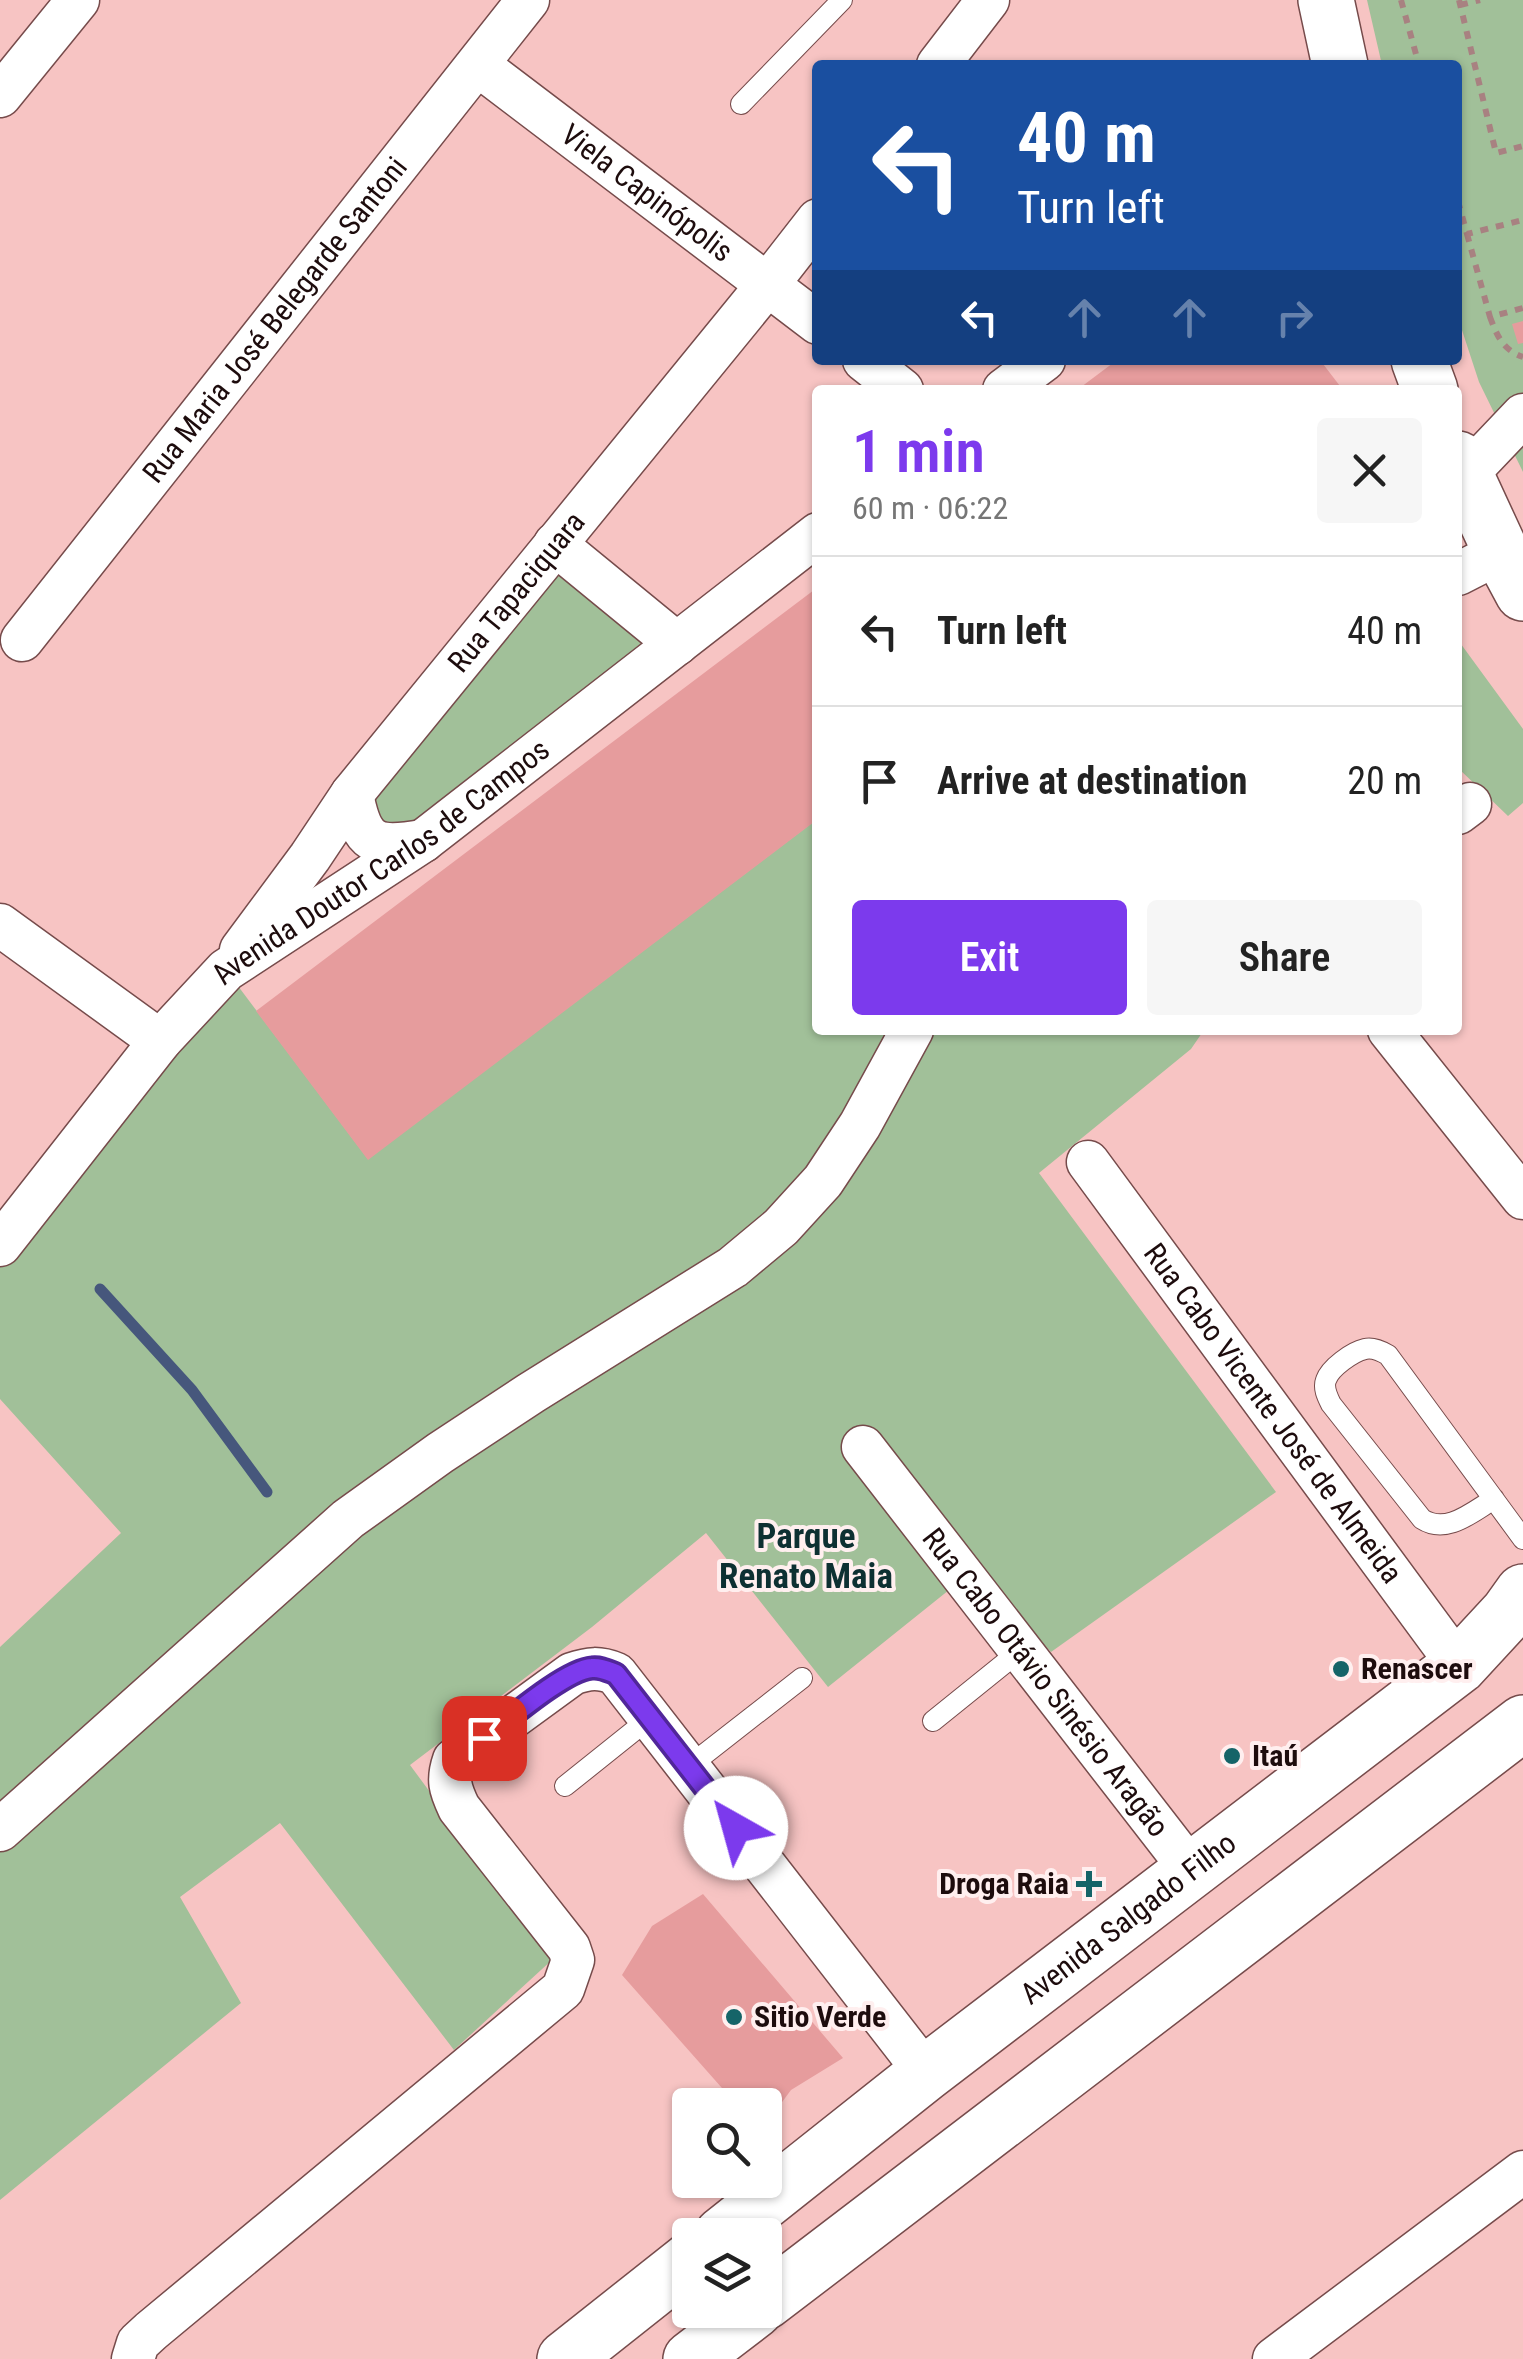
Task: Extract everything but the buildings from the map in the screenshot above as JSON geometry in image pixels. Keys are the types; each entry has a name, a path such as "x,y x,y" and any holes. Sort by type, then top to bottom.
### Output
{"main road":[{"path":"1326,0 1339,60"},
{"path":"1462,470 1504,579"},
{"name":"Avenida Salgado Filho","path":"743,2218 926,2073 1459,1666 1523,1592"},
{"path":"782,2289 1523,1723"},
{"path":"565,2359 672,2274"}],"street":[{"path":"0,96 78,0"},
{"name":"Rua Maria José Belegarde Santoni","path":"22,640 528,0"},
{"path":"942,60 988,0"},
{"name":"Viela Capinópolis","path":"478,65 812,318"},
{"name":"Rua Tapaciquara","path":"226,970 352,794 812,228"},
{"path":"870,365 896,385"},
{"path":"1011,385 1037,365"},
{"path":"1462,466 1523,414"},
{"name":"Avenida Doutor Carlos de Campos","path":"0,1245 160,1041 226,970 422,842 812,539"},
{"path":"555,544 677,644"},
{"path":"352,794 356,816 370,838 392,846 422,842"},
{"path":"0,925 160,1041"},
{"path":"0,1830 348,1519 440,1452 733,1267 781,1226 823,1181 909,1035"},
{"path":"1393,1035 1523,1198"},
{"name":"Rua Cabo Vicente José de Almeida","path":"1088,1162 1459,1666"},
{"name":"Rua Cabo Otávio Sinésio Aragão","path":"863,1447 1192,1870"},
{"path":"133,2359 138,2344 151,2331 562,1989 573,1960 568,1948 459,1808 449,1774 454,1760 572,1674 589,1668 603,1668 616,1674 926,2073"},
{"path":"1274,2359 1523,2172"}],"lane":[{"path":"741,104 842,0"},
{"path":"1494,1499 1454,1523 1430,1525 1422,1519 1330,1404 1325,1391 1332,1371 1363,1349 1378,1349 1388,1355 1523,1538"},
{"path":"933,1721 1021,1650"},
{"path":"688,1767 802,1678"},
{"path":"565,1786 650,1718"}],"path":[{"path":"1401,0 1418,60"},
{"path":"1480,0 1460,2 1496,152 1523,146"},
{"path":"1462,216 1499,342 1523,357"},
{"path":"1467,234 1523,220"},
{"path":"1490,317 1523,308"}],"green space":[{"path":"1367,0 1523,0 1523,472 1479,382 1462,330 1462,60 1381,60"},
{"path":"558,559 650,638 407,837 359,812"},
{"path":"1462,645 1523,729 1523,803 1508,816 1462,772"},
{"path":"812,823 812,1035 1201,1035 1191,1049 1039,1173 1276,1492 1051,1652 868,1452 949,1590 828,1687 706,1533 592,1627 410,1765 553,1959 454,2050 280,1823 180,1897 241,2003 0,2200 0,1647 121,1533 0,1399 0,1245 226,970 368,1159"}],"waterway":[{"path":"100,1289 192,1390 267,1492"}],"place":[{"name":"Renascer","path":"1341,1669"},
{"name":"Itaú","path":"1232,1756"},
{"name":"Droga Raia","path":"1089,1884"},
{"name":"Sitio Verde","path":"734,2017"}],"district":[{"name":"Parque Renato Maia","path":"806,1556"}],"route":[{"path":"484,1738 572,1674 603,1668 616,1674 736,1828"}]}
